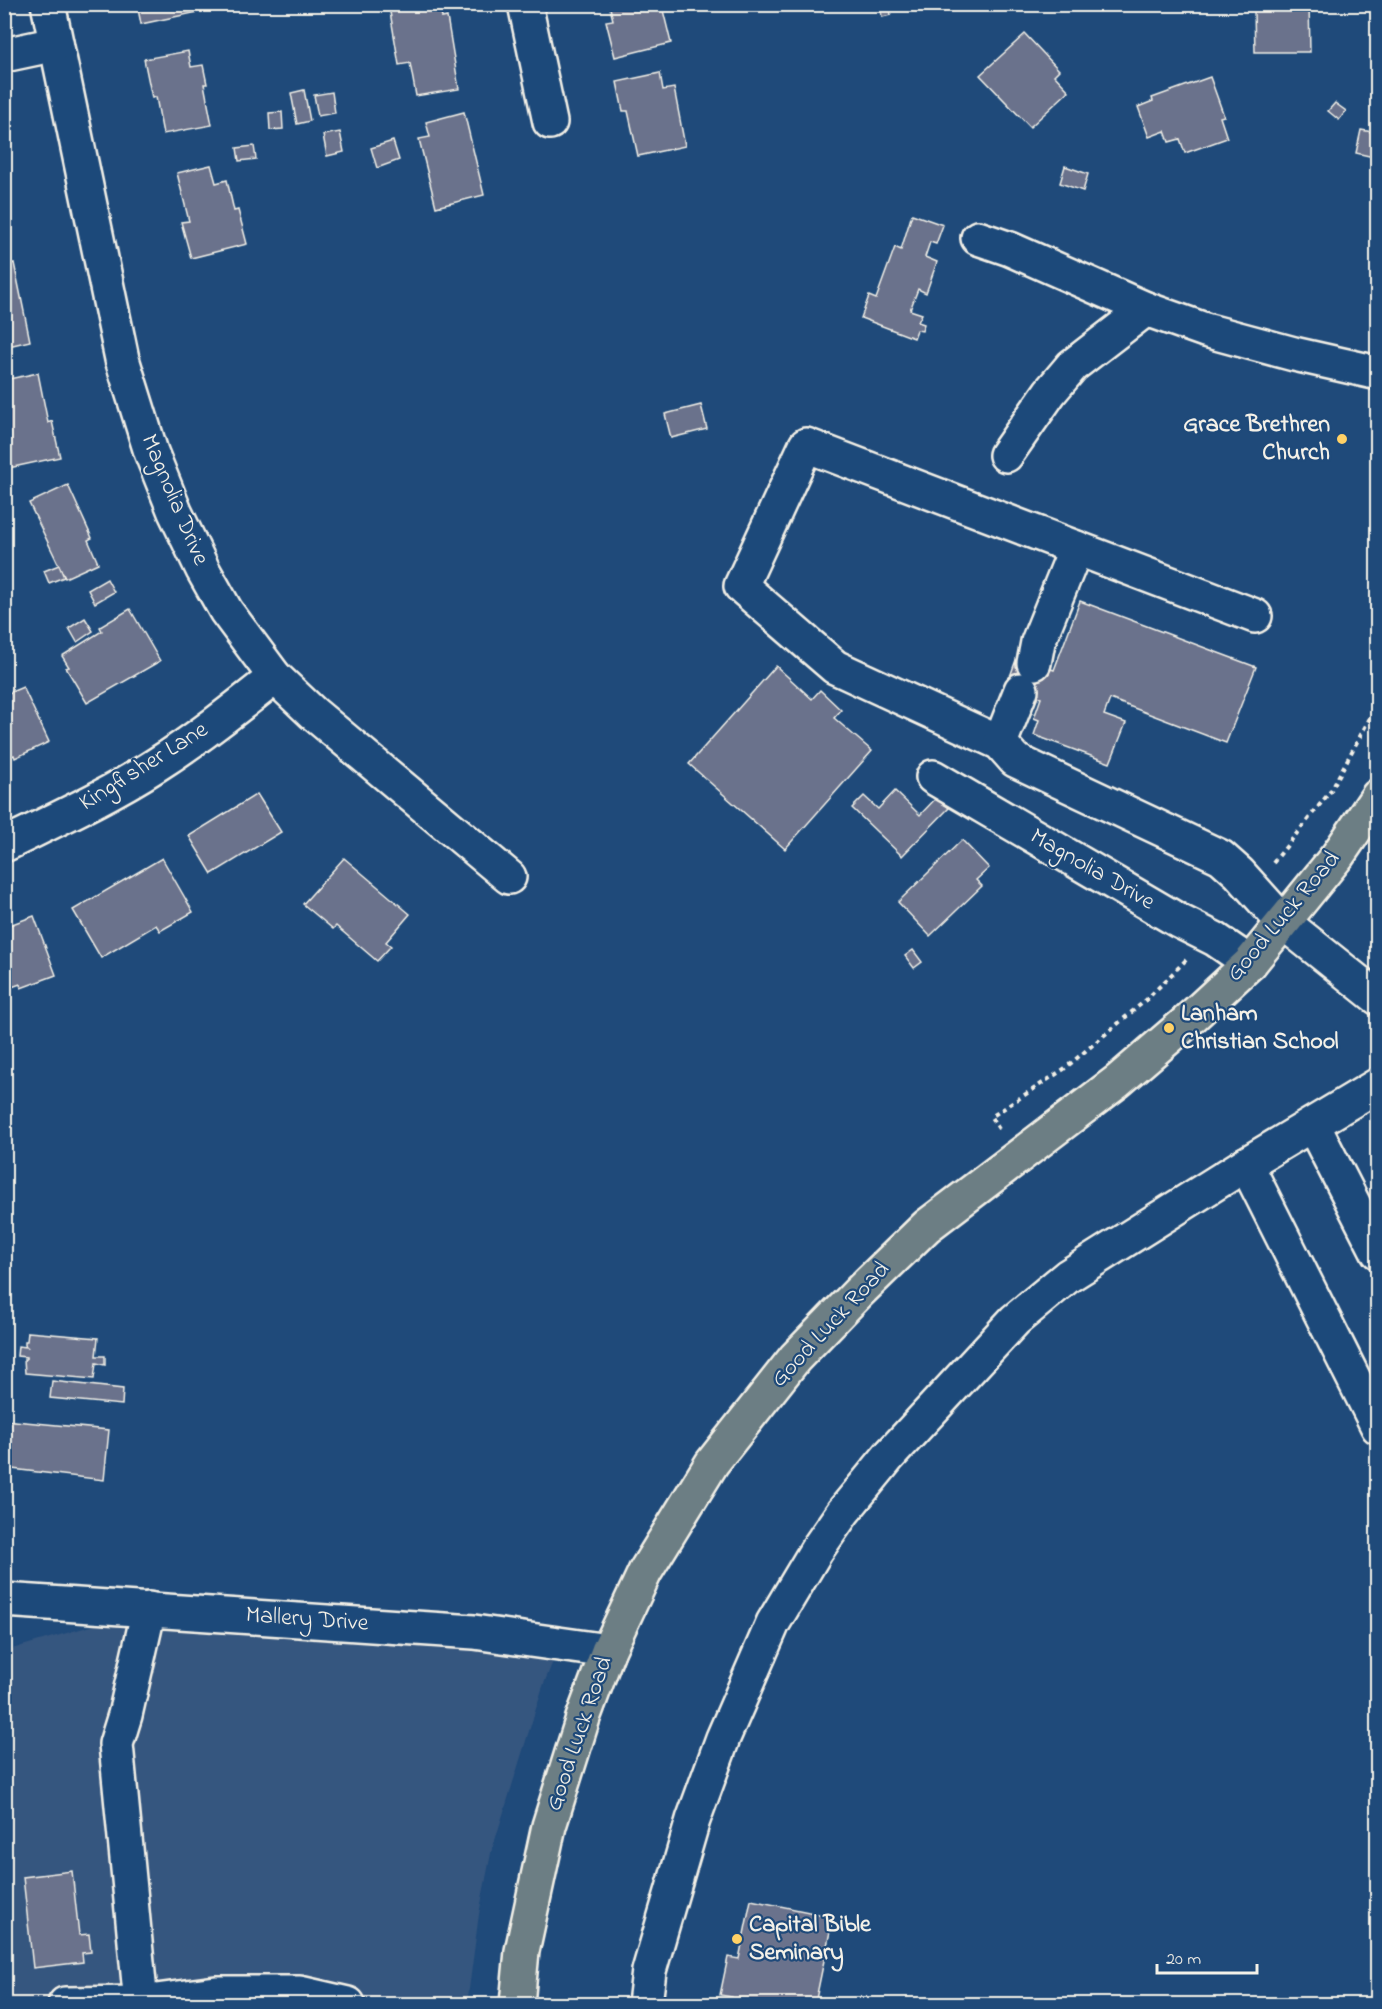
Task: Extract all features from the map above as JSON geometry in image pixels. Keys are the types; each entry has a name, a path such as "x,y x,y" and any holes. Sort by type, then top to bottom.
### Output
{"main road":[{"name":"Good Luck Road","path":"517,2004 522,1951 549,1826 582,1718 608,1651 645,1572 712,1462 795,1358 927,1226 1118,1081 1250,963 1338,855 1377,796"}],"street":[{"name":"Magnolia Drive","path":"48,4 122,359 151,452 175,512 203,570 226,611 275,677 313,713 509,877"},
{"path":"525,4 550,122"},
{"path":"4,55 56,44"},
{"path":"978,238 1010,249 1146,309 1250,343 1377,373"},
{"path":"1006,455 1050,392 1072,366 1146,309"},
{"path":"1255,616 806,445 741,586 834,667 1000,743 1015,760 1221,857 1239,873 1283,922 1377,998"},
{"path":"1000,743 1076,548"},
{"name":"Kingfisher Lane","path":"4,845 100,797 153,767 193,741 275,677"},
{"name":"Magnolia Drive","path":"933,777 1179,921 1215,939 1250,963"},
{"path":"645,2004 649,1971 693,1820 723,1738 773,1623 836,1522 913,1430 1015,1320 1040,1297 1068,1276 1246,1164 1377,1085"},
{"path":"1313,1125 1377,1252"},
{"path":"1246,1164 1377,1427"},
{"name":"Mallery Drive","path":"4,1600 474,1632 608,1651"},
{"path":"141,2004 116,1744 125,1715 149,1610"},
{"path":"65,2004 141,2004 216,1993 300,1994 348,2004"}],"shaded area":[{"path":"149,1609 560,1644 543,1686 491,1853 479,1914 467,2004 5,2004 5,1651"}],"building":[{"path":"137,4 196,4 198,12 141,24"},
{"path":"440,4 442,18 447,17 459,89 416,96 410,63 399,65 389,6"},
{"path":"609,4 659,4 660,7 662,6 671,43 615,57 606,21 613,20"},
{"path":"880,4 889,4 891,15 882,17"},
{"path":"1249,4 1309,4 1310,52 1255,52 1254,11 1249,11"},
{"path":"1025,34 1059,70 1054,75 1069,91 1030,127 980,75"},
{"path":"188,51 191,67 203,65 207,84 204,84 212,125 163,134 156,97 152,98 144,59"},
{"path":"660,73 663,90 674,88 685,146 638,156 628,111 623,111 617,82"},
{"path":"1210,77 1224,116 1220,117 1227,138 1185,153 1180,139 1169,142 1165,131 1149,137 1138,107 1153,101 1152,98"},
{"path":"304,90 310,121 297,124 291,93"},
{"path":"332,92 335,113 318,116 314,95"},
{"path":"1335,103 1346,111 1339,120 1328,111"},
{"path":"282,112 283,129 270,130 269,113"},
{"path":"464,112 484,195 436,207 419,139 430,137 426,122"},
{"path":"1361,130 1378,133 1378,158 1356,153"},
{"path":"340,132 344,152 327,156 323,135"},
{"path":"393,141 399,160 377,168 371,148"},
{"path":"254,146 256,159 239,161 237,148"},
{"path":"211,165 216,183 227,180 234,211 238,210 247,244 191,258 181,222 189,221 177,173"},
{"path":"1065,166 1088,174 1083,191 1060,183"},
{"path":"912,214 943,225 936,244 930,242 925,257 937,262 926,293 918,289 910,310 922,314 918,322 924,324 922,331 917,330 914,338 861,318 869,296 876,299 895,247 901,250"},
{"path":"14,263 30,341 4,347 4,265"},
{"path":"38,373 48,423 52,421 60,457 4,469 4,380"},
{"path":"701,405 707,429 671,438 665,414"},
{"path":"68,485 92,538 88,540 98,563 65,578 29,503"},
{"path":"59,565 64,577 49,583 44,571"},
{"path":"107,579 114,592 95,603 88,590"},
{"path":"1080,601 1256,667 1226,743 1110,699 1104,715 1126,723 1110,763 1034,735 1039,720 1034,718 1041,698 1007,685 1017,657 1054,670"},
{"path":"130,609 160,661 87,703 66,668 69,667 62,656 102,631 100,627"},
{"path":"85,618 93,631 77,642 69,628"},
{"path":"776,666 812,699 820,690 841,710 834,718 872,751 785,849 689,764"},
{"path":"23,687 49,742 15,758 14,755 4,759 4,695"},
{"path":"895,791 920,815 938,796 949,808 902,856 852,808 864,796 878,809"},
{"path":"257,794 281,832 212,874 189,836"},
{"path":"962,840 989,868 976,880 982,886 930,936 898,902"},
{"path":"162,858 193,912 160,931 156,925 101,958 73,910"},
{"path":"344,858 410,914 386,942 391,946 377,961 336,926 333,929 303,904"},
{"path":"34,916 56,975 21,988 20,984 4,990 4,927"},
{"path":"913,950 922,962 914,968 905,956"},
{"path":"28,1332 98,1338 96,1356 105,1356 105,1365 96,1363 94,1379 25,1373 24,1359 26,1357 17,1356 18,1346 27,1347 25,1341 27,1341"},
{"path":"52,1381 123,1389 122,1405 50,1398"},
{"path":"4,1420 109,1430 104,1480 4,1468"},
{"path":"72,1871 79,1935 89,1934 91,1952 82,1953 83,1962 33,1968 23,1877"},
{"path":"751,1900 833,1917 815,2004 730,2004 732,1997 720,1995 728,1957 739,1959"}],"place":[{"name":"Grace Brethren Church","path":"1342,439"},
{"name":"Lanham Christian School","path":"1169,1028"},
{"name":"Capital Bible Seminary","path":"737,1939"}]}
